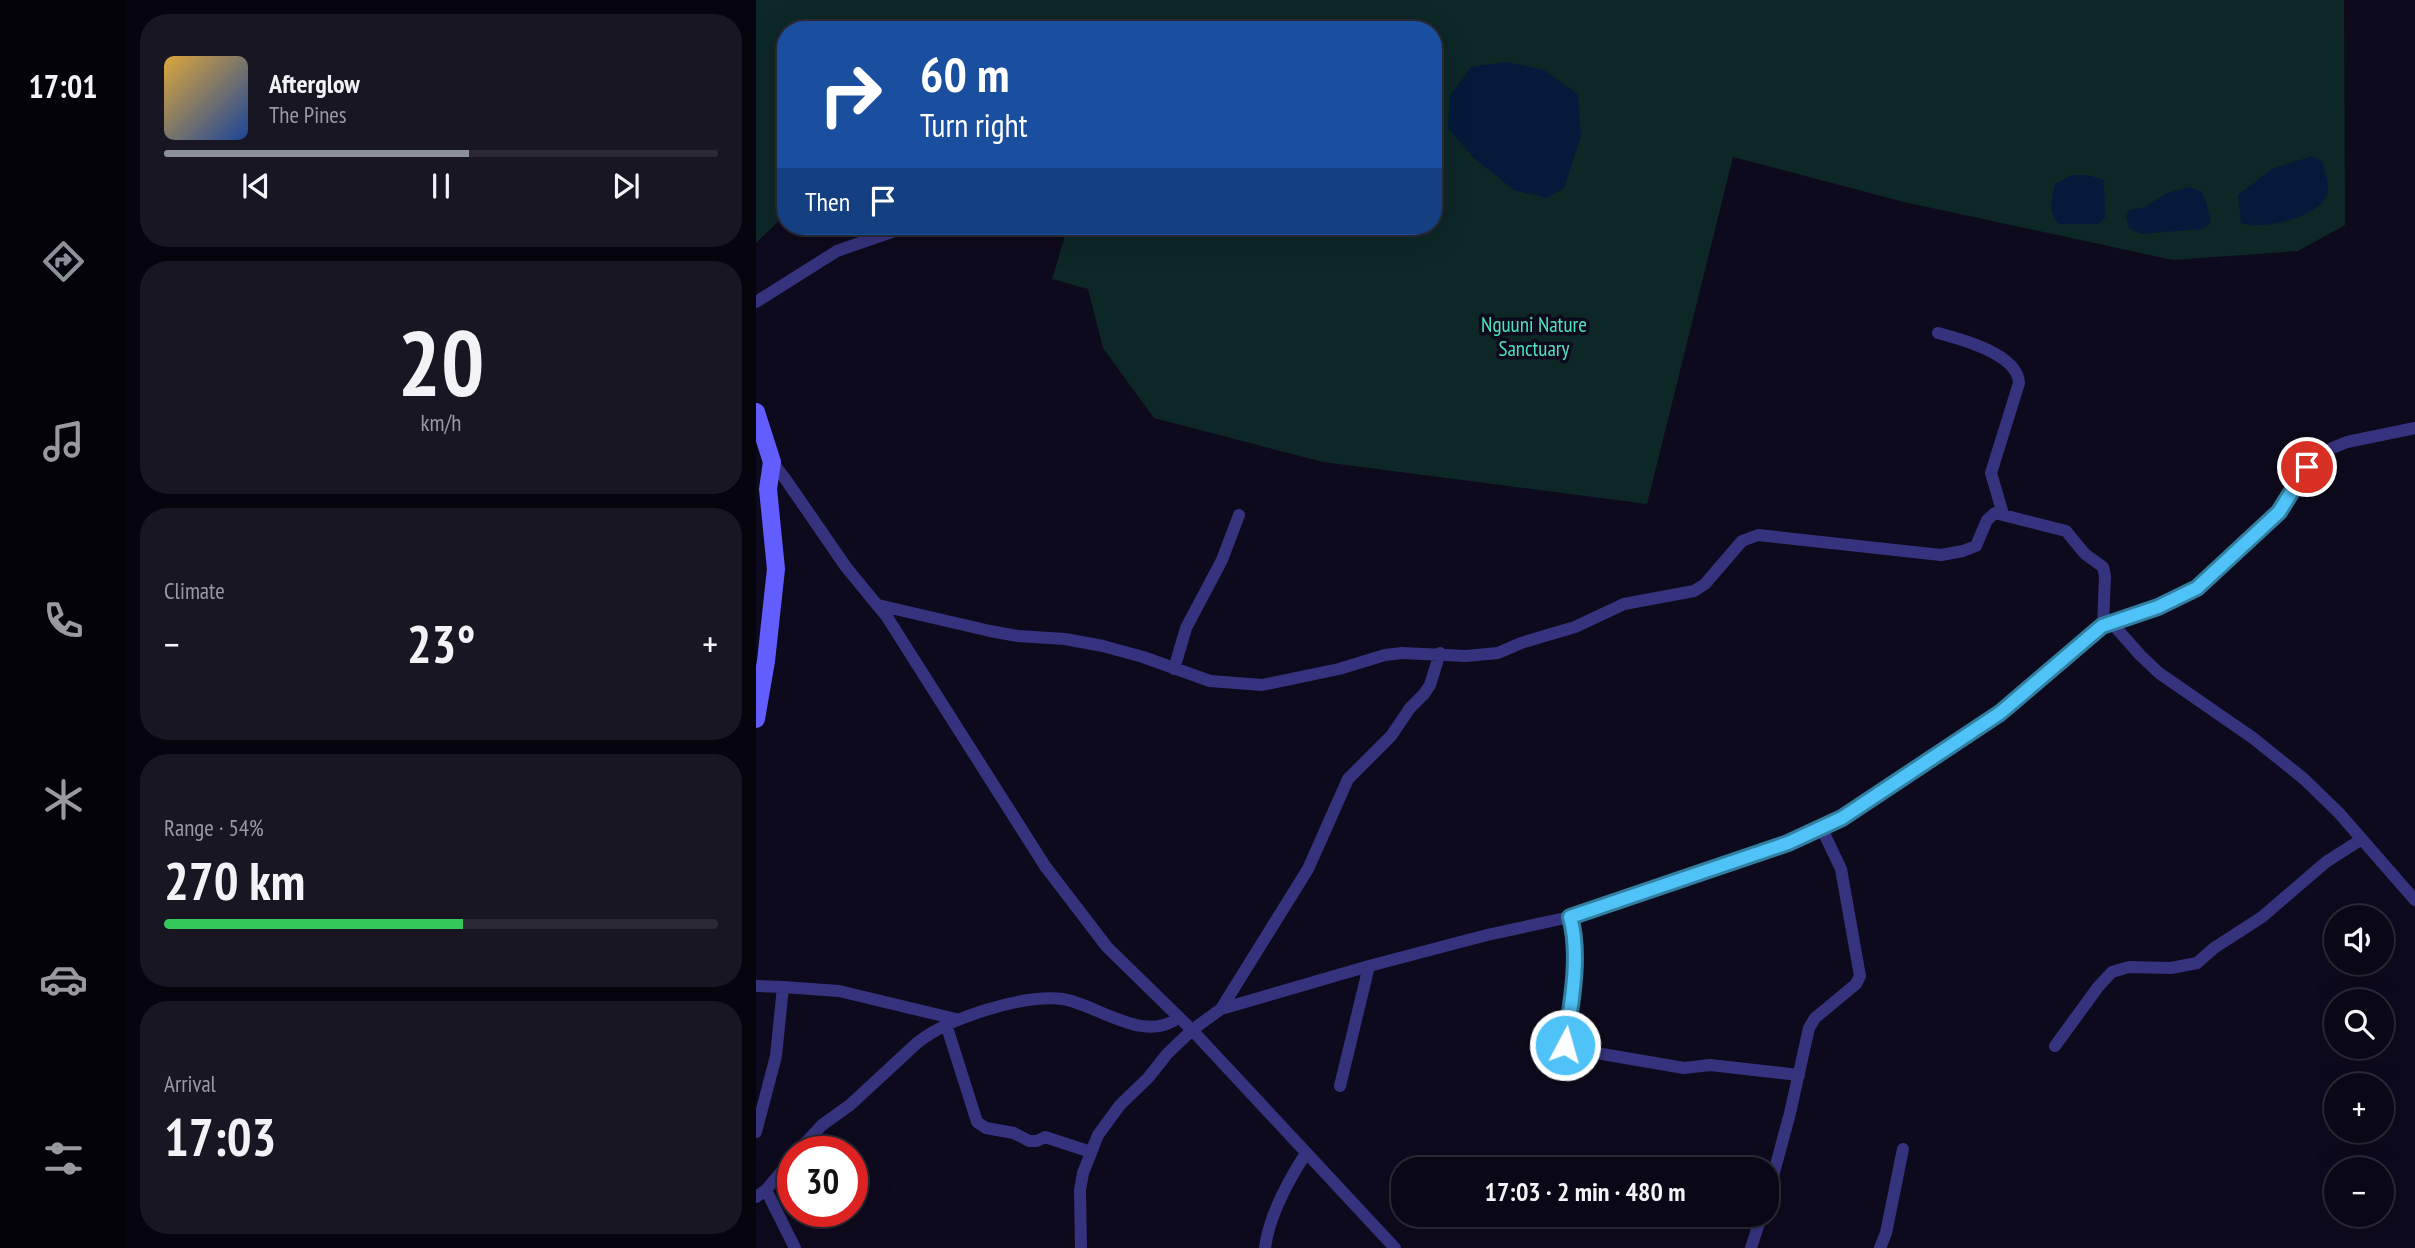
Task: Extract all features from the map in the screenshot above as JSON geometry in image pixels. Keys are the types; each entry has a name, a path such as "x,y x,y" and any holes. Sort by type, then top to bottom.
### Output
{"main road":[{"path":"756,412 772,462 768,489 776,569 766,661 756,719"}],"street":[{"path":"756,302 837,251 883,235"},
{"path":"1938,333 1987,350 2011,365 2019,376 1991,473 2003,514"},
{"path":"1221,1009 1369,966 1487,935 1570,917 1822,829 1885,792 2000,713 2107,624 2158,607 2197,588 2279,512 2307,467 2320,453 2347,442 2415,428"},
{"path":"772,462 846,566 878,605 1045,866 1107,947 1179,1017 1394,1248"},
{"path":"878,605 1002,634 1084,642 1123,650 1222,683 1262,685 1339,669 1385,655 1440,653 1483,656 1498,653 1521,643 1575,627 1624,604 1694,591 1705,584 1734,547 1749,537 1781,536 1941,555 1976,546 1991,515 2003,514 2066,531 2085,554 2103,567 2107,624 2159,673 2284,761 2339,813 2415,900"},
{"path":"1174,669 1186,628 1222,560 1239,515"},
{"path":"1081,1248 1080,1190 1098,1135 1120,1105 1192,1031 1221,1009 1308,869 1348,779 1391,736 1410,708 1424,694 1430,685 1440,653"},
{"path":"1778,1157 1810,1028 1815,1018 1849,992 1860,976 1841,869 1822,829"},
{"path":"2055,1046 2112,972 2129,967 2189,967 2262,917 2326,862 2362,839"},
{"path":"1570,917 1575,933 1575,951 1565,1045 1567,1048 1684,1069 1710,1065 1799,1075"},
{"path":"1340,1086 1369,966"},
{"path":"756,986 839,991 951,1021"},
{"path":"756,1132 776,1056 783,987"},
{"path":"812,1136 917,1043 951,1021 1027,1001 1048,999 1076,1003 1135,1024 1165,1026 1179,1017"},
{"path":"951,1021 977,1122 986,1128 1014,1133 1030,1141 1045,1137 1091,1152"},
{"path":"1880,1248 1886,1233 1903,1149"},
{"path":"1265,1248 1270,1224 1292,1175 1306,1153"},
{"path":"777,1176 761,1194 795,1248"},
{"path":"1751,1248 1758,1227"}],"green space":[{"name":"Nguuni Nature Sanctuary","path":"756,0 2344,0 2345,225 2298,251 2173,260 1904,202 1733,157 1647,504 1323,462 1154,418 1103,348 1088,289 1052,279 1065,235 1442,235 1442,21 777,21 777,223 756,243"}],"water":[{"path":"1506,62 1544,70 1578,95 1581,136 1564,188 1547,198 1514,190 1473,157 1448,128 1450,96 1471,67"},
{"path":"2312,156 2323,162 2328,190 2322,202 2314,209 2289,220 2262,225 2241,223 2238,195 2272,169"},
{"path":"2072,175 2087,175 2104,180 2105,218 2098,224 2059,224 2055,219 2051,205 2055,184"},
{"path":"2190,187 2202,192 2211,223 2201,229 2141,234 2129,228 2126,216 2130,210 2145,207 2167,193"}],"route":[{"path":"1565,1045 1575,951 1575,933 1570,917 1788,843 1822,829 1885,792 2000,713 2102,626 2158,607 2197,588 2279,512 2307,467"}]}
